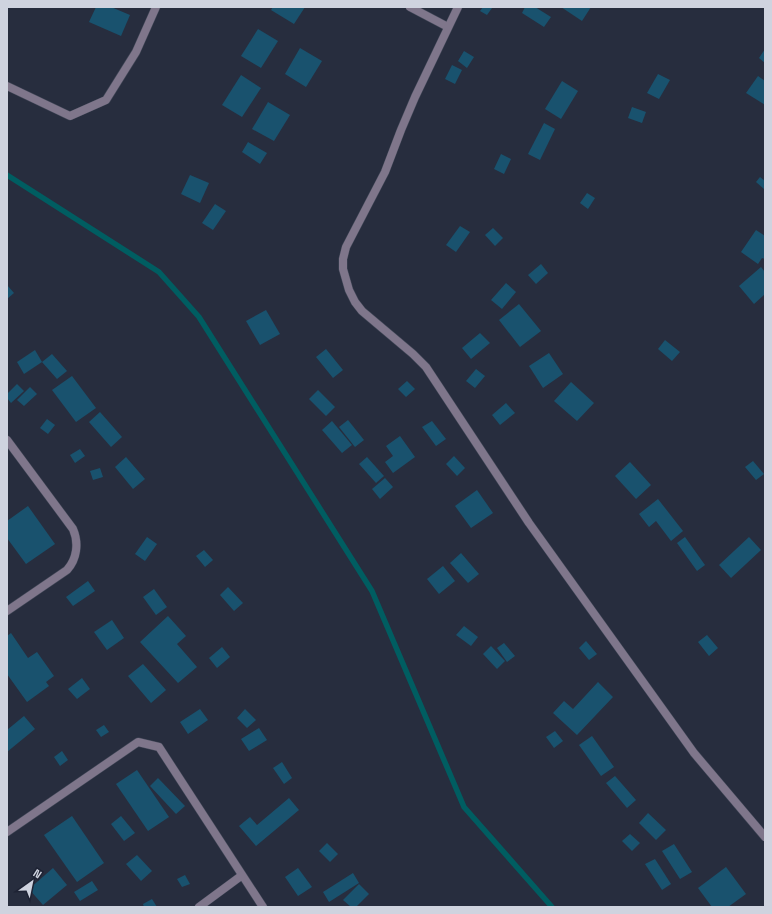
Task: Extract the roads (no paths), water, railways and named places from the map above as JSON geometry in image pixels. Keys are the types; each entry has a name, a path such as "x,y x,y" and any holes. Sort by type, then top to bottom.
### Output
{"street":[{"path":"7,86 70,116 106,100 136,52 156,7"},
{"path":"410,7 448,27"},
{"path":"458,7 406,116 385,172 346,247 343,259 343,269 349,290 355,302 362,311 413,354 426,367 529,523 694,753 765,837"},
{"path":"7,440 73,529 77,537 77,546 73,563 67,570 7,611"},
{"path":"7,832 138,742 159,747 241,876 263,907"},
{"path":"199,907 241,876"}],"waterway":[{"path":"7,175 159,272 199,317 372,591 464,807 552,907"}]}
